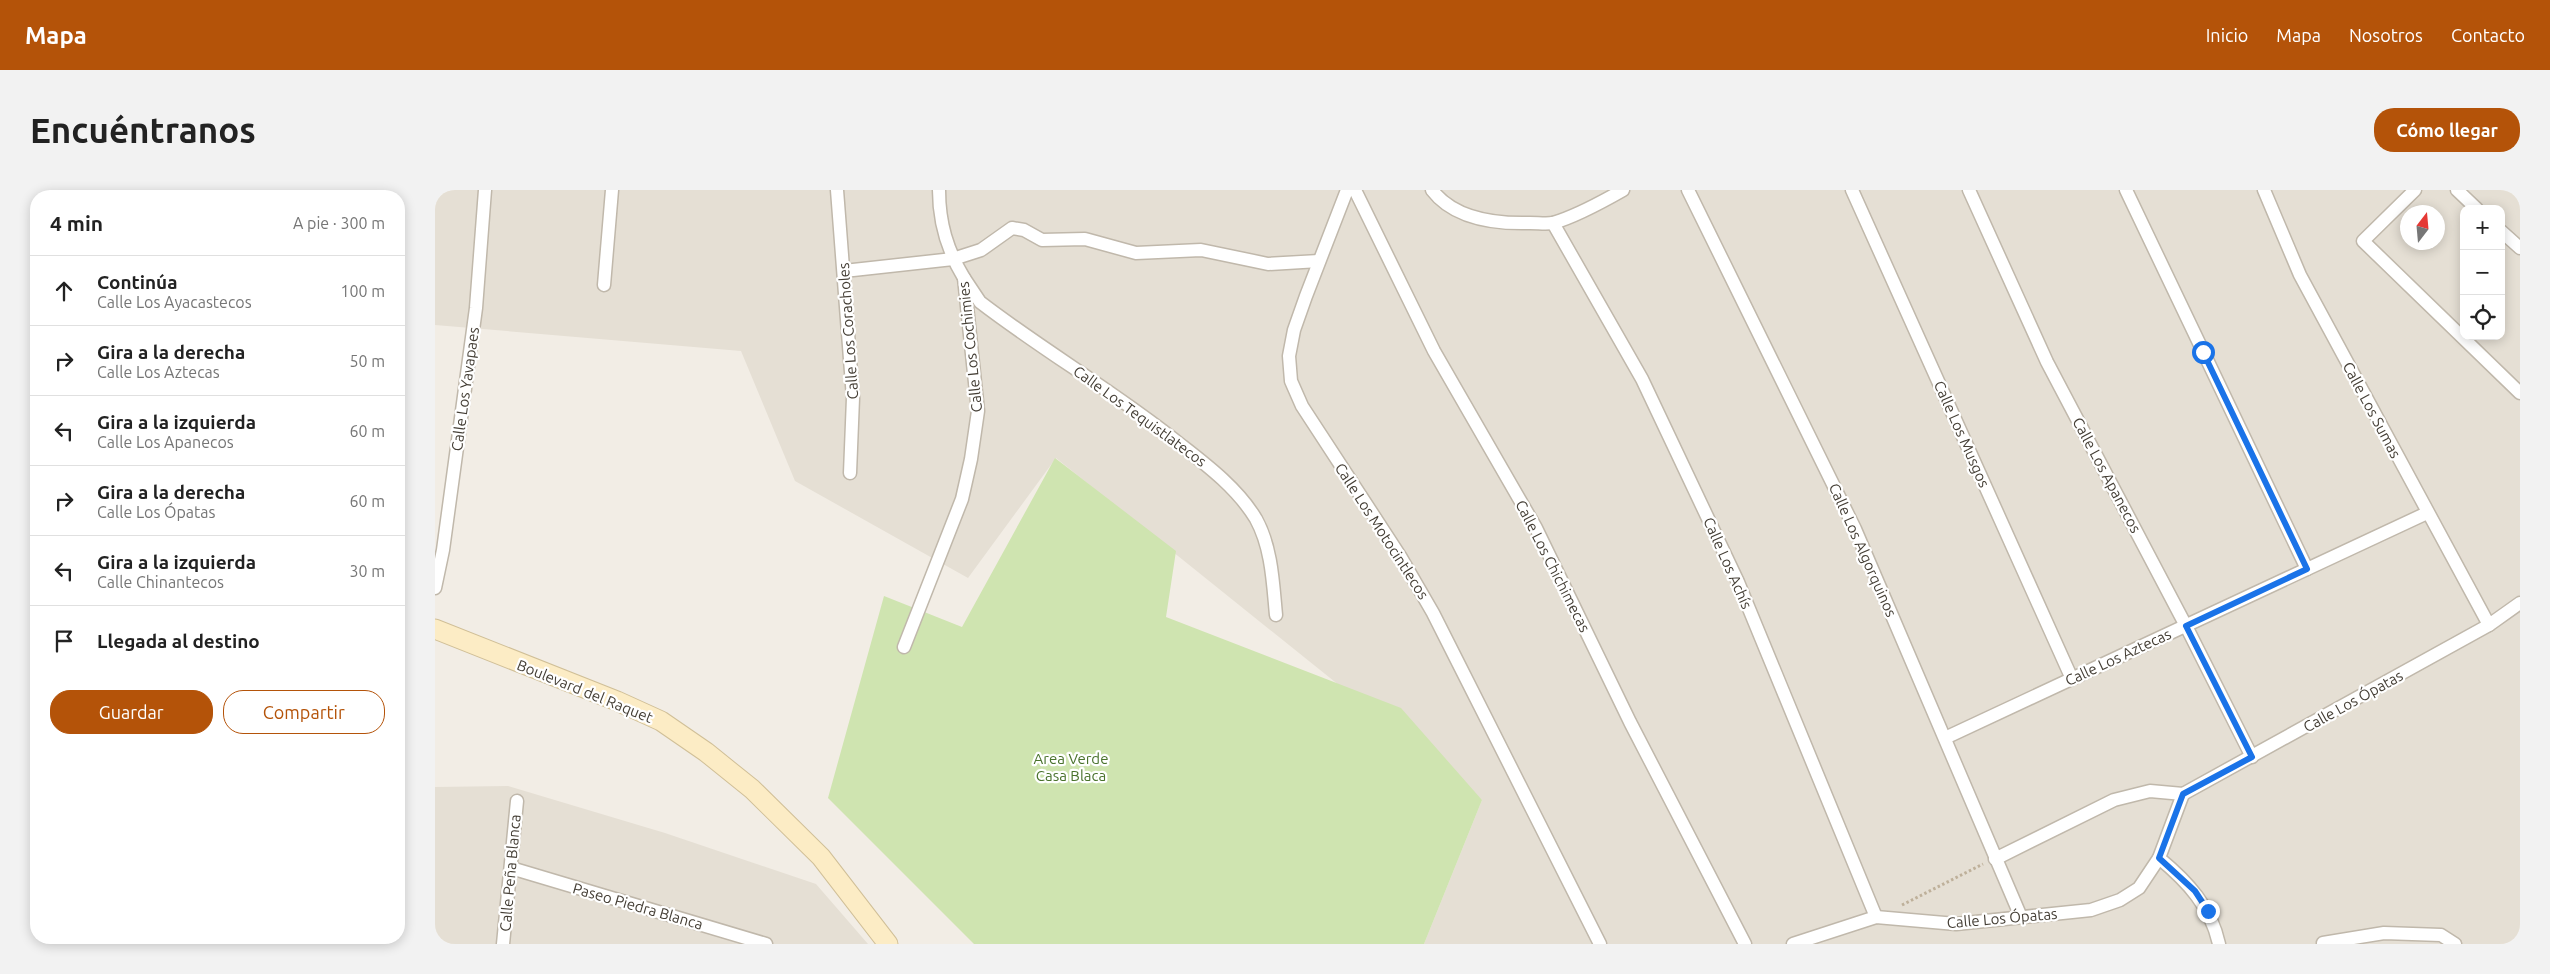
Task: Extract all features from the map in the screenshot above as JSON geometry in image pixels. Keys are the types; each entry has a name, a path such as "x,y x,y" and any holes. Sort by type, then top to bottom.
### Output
{"street":[{"name":"Calle Los Yavapaes","path":"435,588 443,550 475,308 485,190"},
{"path":"604,285 612,190"},
{"name":"Calle Los Coracholes","path":"837,190 853,398 850,473"},
{"name":"Calle Los Cochimies","path":"904,647 962,499 971,459 978,412 964,278 953,259 939,214 939,190"},
{"name":"Calle Los Motocintlecos","path":"1347,190 1319,261 1295,330 1289,356 1291,381 1302,406 1400,556 1433,613 1600,944"},
{"name":"Calle Los Chichimecas","path":"1355,190 1434,351 1536,528 1630,722 1745,944"},
{"path":"1431,190 1447,205 1463,213 1488,221 1519,224 1553,223 1623,190"},
{"name":"Calle Los Algorquinos","path":"1688,190 1855,529 2021,917"},
{"name":"Calle Los Musgos","path":"1852,190 2072,679"},
{"name":"Calle Los Apanecos","path":"1969,190 2047,362 2186,626 2252,757"},
{"path":"2126,190 2307,569"},
{"name":"Calle Los Sumas","path":"2264,190 2300,275 2489,625"},
{"path":"2415,190 2363,241 2520,394"},
{"path":"2457,190 2473,205"},
{"name":"Calle Los Achís","path":"1553,223 1642,379 1738,582 1876,917"},
{"path":"844,271 953,259 981,250 1012,228 1025,230 1042,240 1085,239 1136,252 1201,250 1268,264 1319,261"},
{"path":"2505,235 2520,248"},
{"name":"Calle Los Tequistlatecos","path":"964,278 980,302 1160,428 1210,467 1244,503 1257,521 1264,539 1273,574 1276,615"},
{"name":"Calle Los Aztecas","path":"1945,738 2427,513"},
{"name":"Calle Los Ópatas","path":"1793,944 1876,917 1956,924 2091,910 2119,900 2139,888 2159,858 2183,794 2489,625 2520,603"},
{"name":"Boulevard del Raquet","path":"435,629 617,701 661,722 706,752 752,790 821,857 888,944"},
{"path":"1995,859 2114,800 2150,791 2183,794"},
{"name":"Calle Peña Blanca","path":"503,944 517,801"},
{"path":"2159,858 2195,891 2208,911 2219,944"},
{"name":"Paseo Piedra Blanca","path":"511,868 766,944"},
{"path":"2323,943 2384,933 2441,935 2455,944"}],"path":[{"path":"1876,917 1995,859"}],"shaded area":[{"path":"435,190 2520,190 2520,944 1424,944 1482,800 1056,458 968,578 795,481 741,351 435,325"},
{"path":"508,786 665,833 816,884 868,944 435,944 435,787"}],"green space":[{"name":"Area Verde Casa Blaca","path":"1055,458 1176,551 1166,617 1401,708 1482,800 1424,944 974,944 828,798 884,596 962,627"}],"route":[{"path":"2203,352 2307,569 2186,626 2252,757 2183,794 2159,858 2195,891 2208,911"}]}
